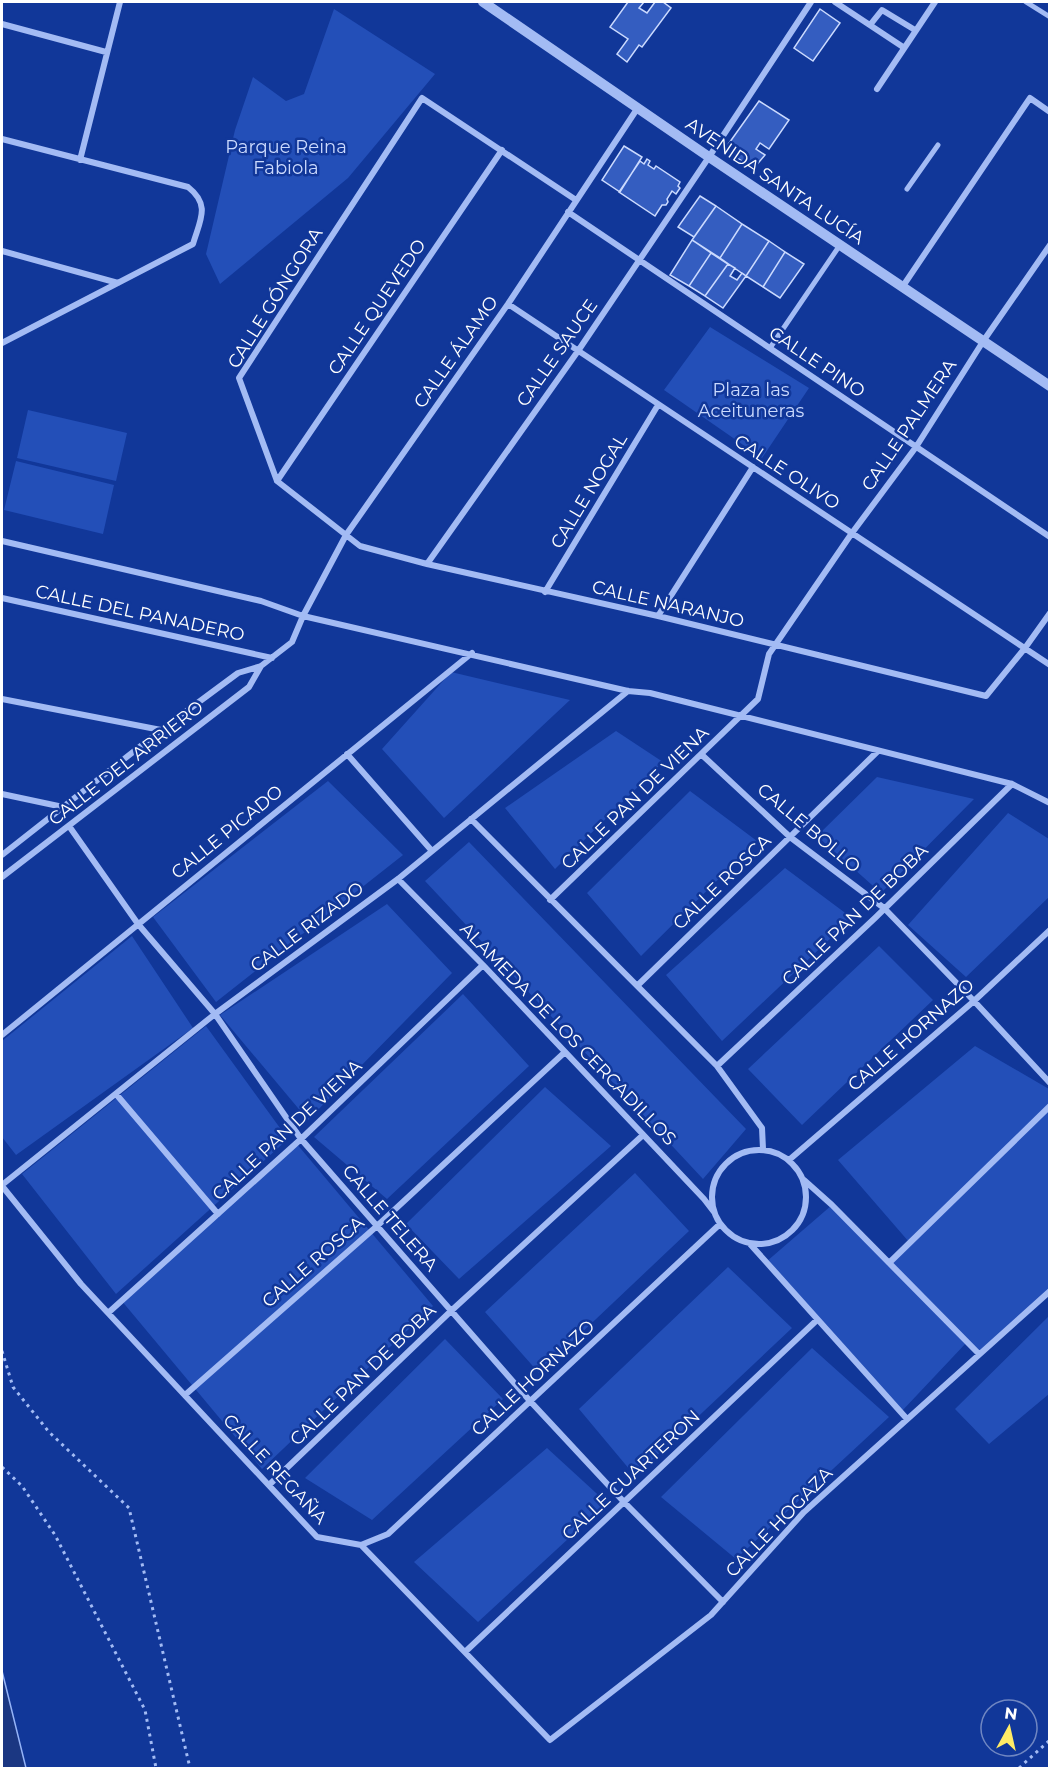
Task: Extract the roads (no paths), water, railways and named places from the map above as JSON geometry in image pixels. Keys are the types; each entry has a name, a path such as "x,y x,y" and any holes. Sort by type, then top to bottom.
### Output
{"street":[{"path":"80,160 120,2"},
{"name":"AVENIDA SANTA LUCÍA","path":"483,2 637,109 1050,386"},
{"path":"835,2 903,47"},
{"path":"877,89 935,2"},
{"path":"1026,2 1050,17"},
{"name":"CALLE SAUCE","path":"428,564 578,351 709,157 806,3"},
{"path":"870,25 882,10 915,30"},
{"path":"2,24 106,52"},
{"name":"CALLE GÓNGORA","path":"277,481 239,378 422,98 502,150"},
{"path":"903,286 1030,98 1050,112"},
{"name":"CALLE ÁLAMO","path":"303,616 346,535 508,304 637,109"},
{"path":"2,140 188,187 198,195 203,205 194,244 2,343"},
{"path":"907,189 938,145"},
{"path":"502,150 576,200"},
{"name":"CALLE QUEVEDO","path":"277,481 502,150"},
{"name":"CALLE PINO","path":"568,212 1050,537"},
{"path":"770,348 840,245"},
{"name":"CALLE PALMERA","path":"777,644 852,533 916,447 984,340 1050,245"},
{"path":"2,251 118,283"},
{"name":"CALLE OLIVO","path":"508,304 1050,665"},
{"name":"CALLE NOGAL","path":"545,592 658,405"},
{"path":"658,616 753,468"},
{"path":"277,481 346,535"},
{"name":"CALLE NARANJO","path":"346,535 360,546 428,564 777,644 986,696 1025,648"},
{"path":"2,541 261,601 303,616 472,653 628,691 650,693 1012,784 1050,803"},
{"name":"CALLE DEL PANADERO","path":"2,598 272,658"},
{"path":"1025,648 1050,613"},
{"name":"CALLE DEL ARRIERO","path":"2,855 161,730 238,674 261,666 272,658 292,642 303,616"},
{"name":"CALLE PAN DE VIENA","path":"550,900 758,699 769,654 777,644"},
{"name":"CALLE PICADO","path":"2,1035 472,653"},
{"name":"CALLE DEL ARRIERO","path":"2,878 249,687 261,666"},
{"name":"CALLE RIZADO","path":"2,1186 215,1014 398,879 628,691"},
{"path":"2,699 161,730"},
{"name":"CALLE ROSCA","path":"638,985 878,751"},
{"path":"347,754 432,851"},
{"name":"CALLE BOLLO","path":"701,754 790,837 884,908 974,1000 1050,1083"},
{"name":"CALLE PAN DE BOBA","path":"717,1066 1012,784"},
{"path":"2,794 63,807"},
{"path":"471,819 717,1066 762,1128 763,1149"},
{"name":"CALLE TELERA","path":"69,826 138,924 215,1014 301,1139 530,1401 624,1502 723,1602"},
{"name":"ALAMEDA DE LOS CERCADILLOS","path":"398,879 483,965 714,1212"},
{"name":"CALLE HORNAZO","path":"789,1160 974,1000 1050,930"},
{"name":"CALLE PAN DE VIENA","path":"108,1313 301,1139 483,965"},
{"name":"CALLE ROSCA","path":"184,1395 376,1226 565,1052"},
{"path":"116,1094 218,1214"},
{"path":"889,1263 1050,1106"},
{"name":"CALLE PAN DE BOBA","path":"269,1485 451,1311 643,1135"},
{"path":"804,1180 807,1203 804,1212 796,1227 784,1238 767,1244 750,1244 732,1236 720,1224 714,1212 711,1198 714,1181 720,1169 732,1158 747,1151 763,1149 789,1160 804,1180 832,1205 980,1354"},
{"name":"CALLE REGAÑA","path":"2,1186 81,1284 317,1537 362,1545"},
{"name":"CALLE HORNAZO","path":"362,1545 388,1534 720,1224"},
{"path":"750,1244 907,1419"},
{"name":"CALLE HOGAZA","path":"465,1652 550,1740 711,1615 804,1512 1050,1291"},
{"name":"CALLE CUARTERON","path":"465,1652 817,1320"},
{"path":"362,1545 465,1652"}],"park label":[{"name":"Parque Reina Fabiola","path":"286,157"},
{"name":"Plaza las Aceituneras","path":"751,400"}]}
